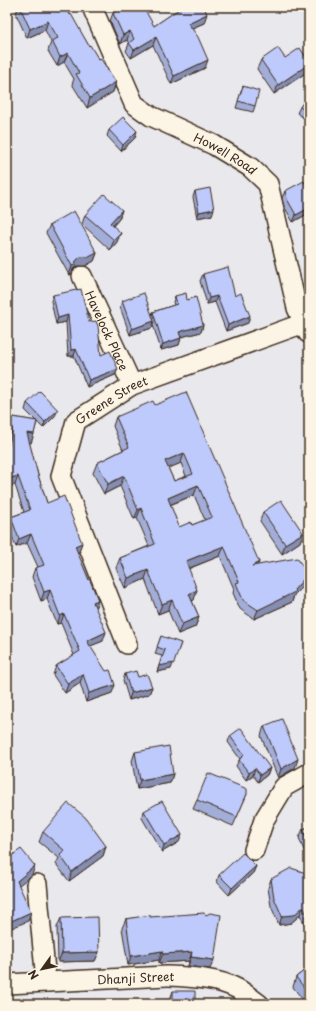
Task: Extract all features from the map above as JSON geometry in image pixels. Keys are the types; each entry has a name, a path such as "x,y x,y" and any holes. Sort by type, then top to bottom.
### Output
{"street":[{"name":"Howell Road","path":"92,7 134,104 151,116 214,145 250,167 268,184 297,308 306,329"},
{"name":"Havelock Place","path":"82,276 132,385"},
{"name":"Greene Street","path":"127,644 61,476 76,421 132,385 306,329"},
{"path":"254,850 264,820 284,787 309,772"},
{"path":"37,884 46,982"},
{"name":"Dhanji Street","path":"7,984 167,976 189,977 216,981 238,989 259,1004"}],"building":[{"path":"20,7 67,7 70,15 71,14 89,46 90,45 99,60 101,59 116,82 90,98 76,74 79,73 68,53 60,57 52,41 58,38 48,21 30,29"},
{"path":"124,7 131,7 133,10 139,7 142,12 145,10 154,26 182,7 204,7 207,14 188,23 198,37 208,60 174,76 156,37 134,50 129,43 134,39 130,31 123,35 113,13"},
{"path":"278,48 285,58 300,48 309,64 278,85 261,60"},
{"path":"243,86 259,91 255,106 238,101"},
{"path":"309,94 309,113 300,107"},
{"path":"123,117 137,131 123,145 109,130"},
{"path":"304,181 309,191 309,208 296,215 287,199 285,191"},
{"path":"210,188 214,209 199,212 195,191"},
{"path":"104,194 122,210 110,223 121,233 114,240 85,215"},
{"path":"74,211 97,253 89,257 80,257 76,261 75,265 72,266 50,225"},
{"path":"228,267 235,296 241,293 250,316 228,325 217,296 209,298 203,274"},
{"path":"81,289 89,322 96,321 98,326 101,355 110,351 118,369 89,380 76,349 71,350 68,315 58,318 53,295"},
{"path":"144,293 154,321 132,329 122,301"},
{"path":"186,293 187,300 196,297 203,325 179,332 181,338 163,344 153,312 177,304 175,296"},
{"path":"40,391 58,410 45,422 27,403"},
{"path":"186,392 259,562 252,566 297,558 308,574 294,590 295,592 258,610 243,600 236,583 239,582 224,546 186,561 197,590 189,594 199,617 182,624 172,600 162,604 148,570 128,578 120,558 155,544 141,508 138,510 124,476 108,484 97,463 129,447 116,417 153,401 155,405","holes":["184,453 193,474 174,481 165,461","198,485 212,517 192,525 191,522 179,527 168,498"]},
{"path":"7,416 37,421 34,434 27,433 47,503 64,496 82,543 75,546 98,600 93,602 106,632 87,641 106,671 110,670 115,685 89,693 83,674 68,684 56,666 80,651 64,614 60,616 50,590 44,592 35,568 44,565 31,534 19,539 11,517 30,510 18,476 7,479 7,452 12,429 7,428"},
{"path":"281,500 303,533 285,544 263,512"},
{"path":"161,636 181,643 174,663 159,666 165,650 157,647"},
{"path":"136,671 138,677 147,674 152,687 131,693 125,674"},
{"path":"282,719 298,759 281,769 264,726"},
{"path":"241,728 270,768 260,775 255,768 249,773 239,760 244,755 230,736"},
{"path":"169,746 173,774 140,780 135,752"},
{"path":"208,773 247,789 247,794 237,817 197,800"},
{"path":"162,801 182,835 164,845 144,811"},
{"path":"68,803 85,817 106,846 72,872 60,855 65,851 43,832"},
{"path":"309,827 309,846 303,829"},
{"path":"21,849 35,866 17,881 31,912 7,923 7,879 9,878 7,876 7,859"},
{"path":"243,853 256,866 232,888 219,875"},
{"path":"291,868 309,874 309,919 303,907 294,915 282,916 274,898 271,879"},
{"path":"204,913 206,915 210,913 221,915 214,960 191,957 192,952 163,954 162,951 131,956 126,919 150,915 150,917"},
{"path":"98,917 99,952 62,953 61,918"},
{"path":"309,967 309,994 296,977"},
{"path":"173,991 195,991 195,1004 145,1004 145,1002 173,1000"}]}
